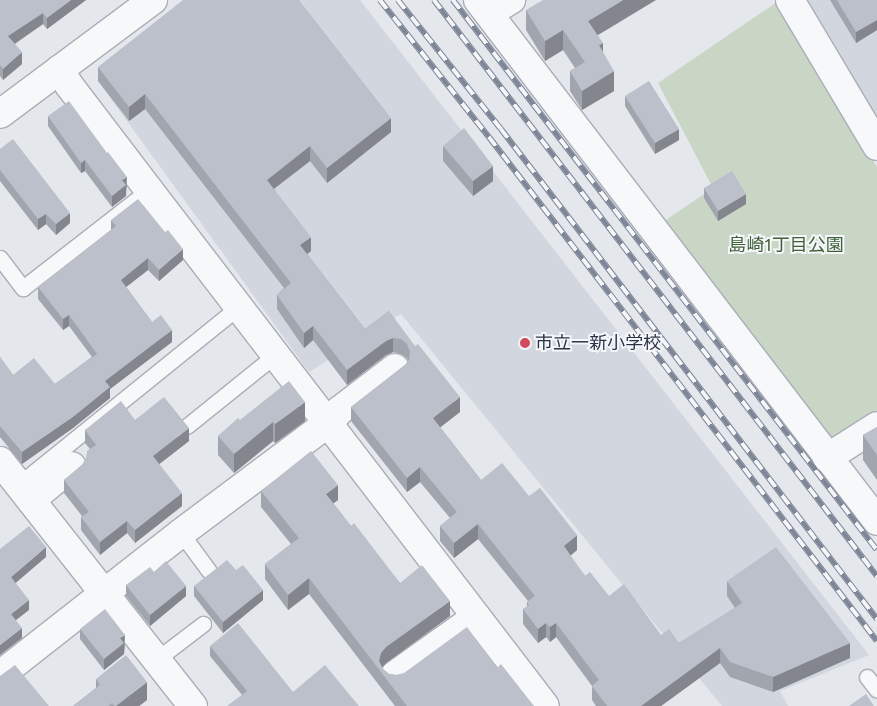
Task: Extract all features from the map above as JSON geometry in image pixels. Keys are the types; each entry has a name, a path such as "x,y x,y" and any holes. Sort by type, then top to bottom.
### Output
{"street":[{"path":"0,114 153,0"},
{"path":"790,0 877,146"},
{"path":"493,4 827,458 877,521"},
{"path":"60,69 68,85 545,706"},
{"path":"0,675 181,533 328,423 340,410 395,368"},
{"path":"827,458 877,426"},
{"path":"0,461 193,706"},
{"path":"25,492 72,466"},
{"path":"395,675 476,617"}],"lane":[{"path":"0,258 22,288 148,190"},
{"path":"25,492 238,307"},
{"path":"187,426 275,355"},
{"path":"181,533 210,571"},
{"path":"157,660 203,624"},
{"path":"867,677 877,690"}],"shaded area":[{"name":"市立一新小学校","path":"202,0 360,0 869,655 780,691 788,706 722,706 401,314 309,372 98,81"},
{"path":"808,0 877,0 877,117"}],"green space":[{"name":"島崎1丁目公園","path":"777,2 877,167 877,420 826,450 657,226 713,188 658,83"}],"building":[{"path":"0,0 71,0 47,18 43,13 8,36 22,52 3,69 0,65"},
{"path":"183,0 299,0 391,118 327,168 310,146 267,180 311,237 300,245 365,329 389,311 415,346 418,344 460,397 433,418 481,480 502,463 529,496 540,488 577,535 564,546 585,576 590,572 609,596 624,584 661,635 669,629 679,643 742,603 727,581 776,547 850,643 773,677 730,662 720,648 641,706 607,706 592,686 599,680 556,623 550,627 546,623 538,629 523,609 529,605 527,602 535,596 478,524 454,543 440,526 457,512 420,467 407,478 351,407 405,365 409,360 410,352 407,344 401,339 393,338 386,341 347,370 313,326 304,333 277,295 291,283 145,94 129,107 98,67"},
{"path":"543,0 623,0 588,21 603,43 599,45 614,71 582,91 570,71 585,62 563,30 545,41 526,10"},
{"path":"837,0 877,0 877,20 856,32"},
{"path":"649,81 679,129 655,143 625,96"},
{"path":"69,101 127,177 122,180 126,185 112,196 85,160 81,163 48,116"},
{"path":"464,128 493,166 473,181 443,146"},
{"path":"13,139 70,213 56,224 46,214 38,219 0,170 0,149"},
{"path":"732,171 746,194 718,211 704,188"},
{"path":"138,199 165,232 168,230 183,249 159,270 148,258 121,280 152,322 161,315 172,330 105,381 110,387 73,417 22,452 0,426 0,357 13,375 34,358 55,384 97,354 69,315 63,319 38,287 116,226 111,220"},
{"path":"289,381 305,402 275,424 273,422 234,454 218,436 238,418 240,420"},
{"path":"164,397 189,428 153,456 182,493 135,530 127,521 100,542 81,517 89,512 64,480 82,465 86,459 87,451 96,445 85,430 121,401 135,420"},
{"path":"877,427 877,455 863,435"},
{"path":"311,451 338,485 326,494 351,526 354,523 400,583 422,565 450,601 386,647 381,653 379,661 383,669 389,674 404,673 467,627 497,668 501,664 534,706 407,706 309,578 288,595 265,564 299,538 261,491"},
{"path":"29,526 46,547 11,577 29,600 11,614 22,628 0,645 0,549"},
{"path":"227,560 236,570 243,565 263,590 223,622 194,586"},
{"path":"166,561 186,586 150,615 126,585 150,567 154,572"},
{"path":"105,609 125,635 120,638 124,643 104,659 80,629"},
{"path":"238,623 293,692 325,665 359,706 227,706 247,691 210,646"},
{"path":"126,655 147,682 116,706 112,703 108,706 73,706 100,685 96,679"},
{"path":"15,665 49,706 0,706 0,676"},
{"path":"866,694 874,706 849,706"}],"railway":[{"path":"380,0 489,137 877,641"},
{"path":"398,0 501,129 877,619"},
{"path":"434,0 877,576"},
{"path":"453,0 877,550"}],"place":[{"name":"市立一新小学校","path":"525,343"}]}
